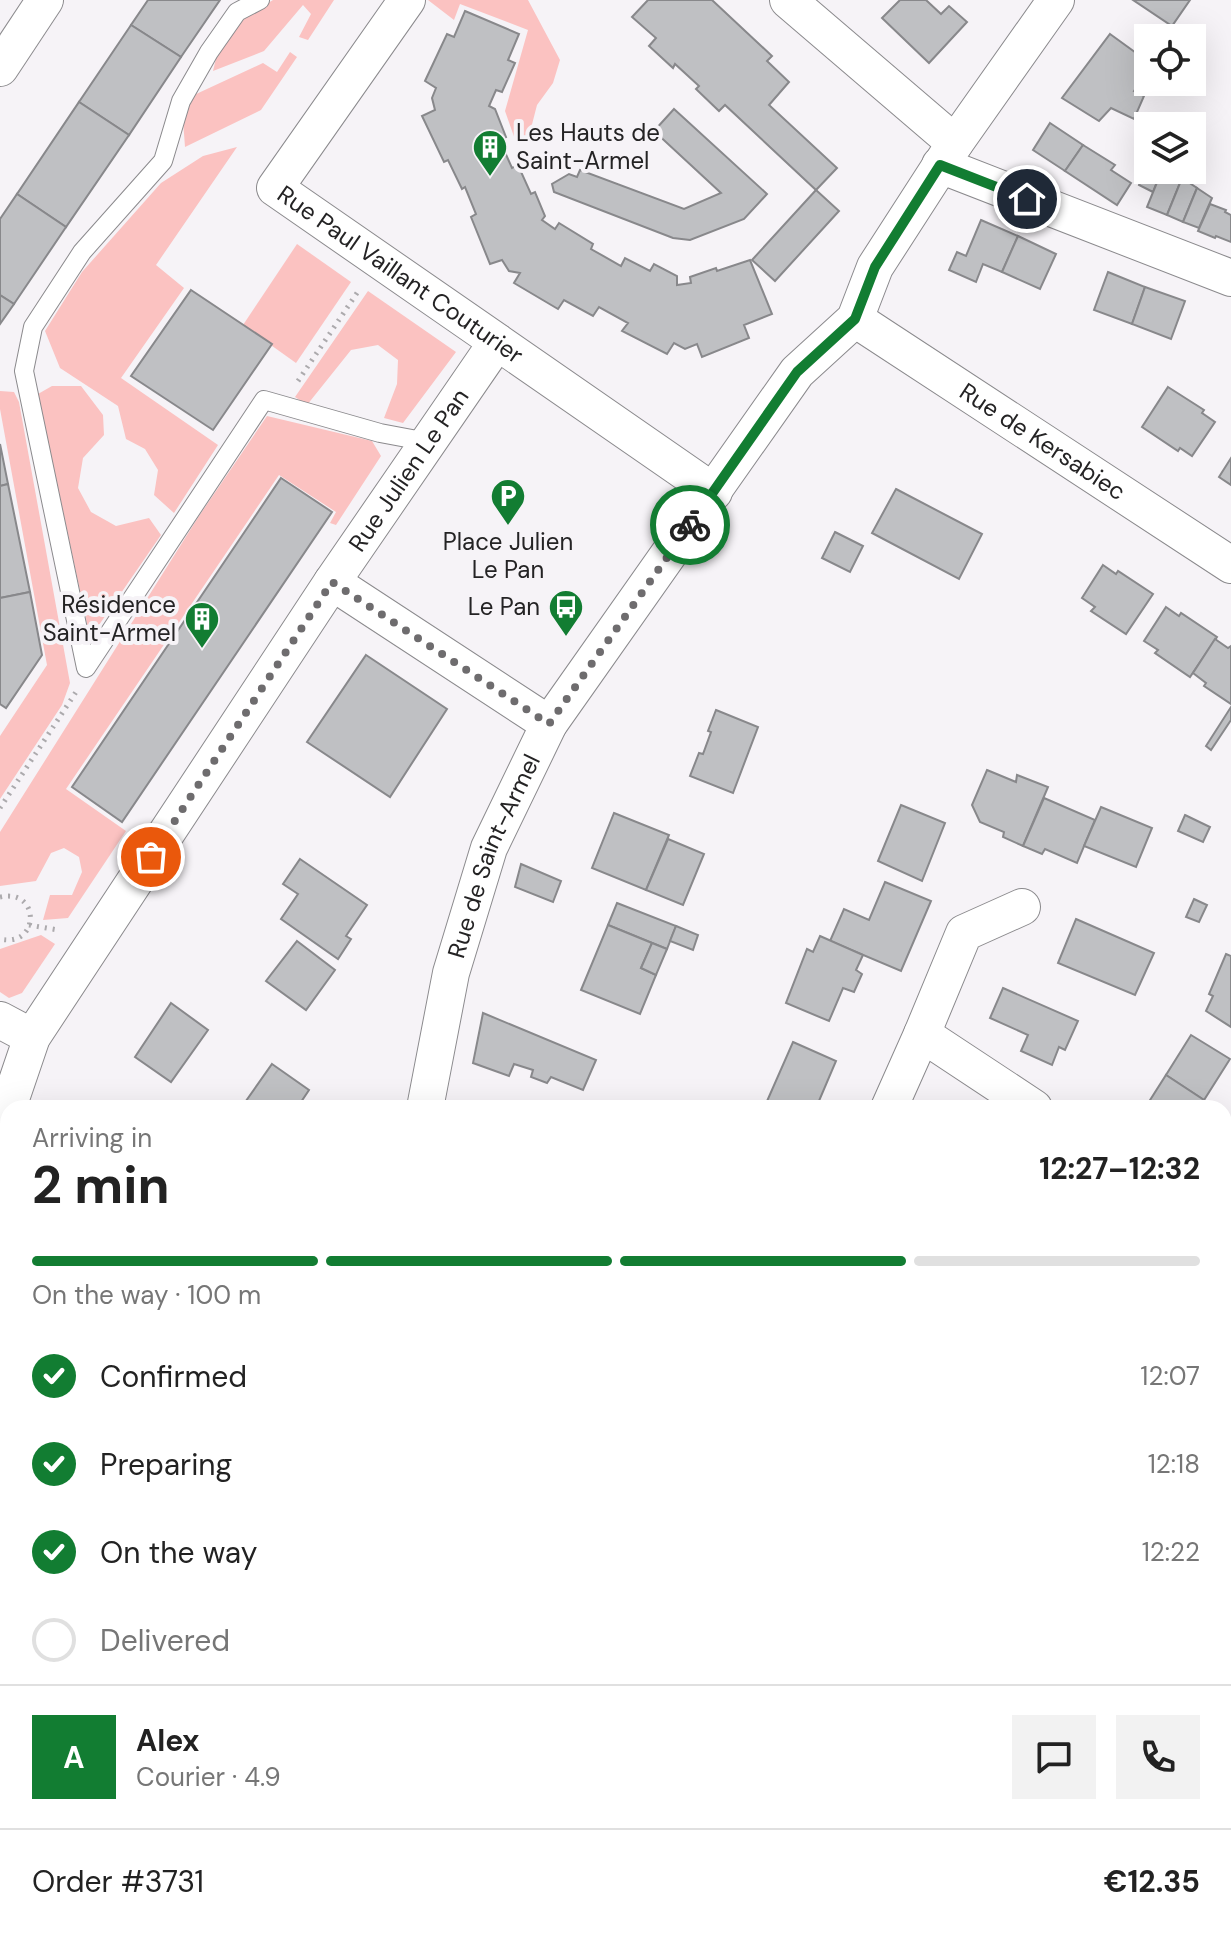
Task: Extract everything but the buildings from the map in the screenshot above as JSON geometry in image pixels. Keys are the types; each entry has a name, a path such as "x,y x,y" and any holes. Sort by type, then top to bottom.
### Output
{"street":[{"path":"0,68 45,0"},
{"name":"Rue Paul Vaillant Couturier","path":"407,0 275,188 714,492"},
{"path":"788,0 948,154 1231,278"},
{"name":"Rue de Saint-Armel","path":"427,1100 451,973 489,848 549,724 797,372 855,319 875,267 948,154 1056,0"},
{"name":"Rue de Kersabiec","path":"855,319 1231,565"},
{"name":"Rue Julien Le Pan","path":"11,1100 32,1037 332,582 497,342"},
{"path":"332,582 549,724"},
{"path":"893,1100 964,933 1022,907"},
{"path":"0,1020 32,1037"},
{"path":"922,1034 1022,1100"}],"lane":[{"path":"86,668 24,371 33,327 82,252 163,161 181,101 209,52 237,12 260,0"},
{"path":"86,668 264,400 380,433 428,442"}],"path":[{"path":"281,405 379,261"},
{"path":"0,808 79,688 86,668"},
{"path":"0,897 20,898 26,903 31,918 21,937 0,939"}],"shaded area":[{"path":"273,0 334,0 308,40 299,37 311,14 303,5 264,51 213,71 219,46 248,15"},
{"path":"428,0 528,0 560,60 553,83 537,105 528,140 517,145 505,111 528,30 460,4 454,20"},
{"path":"290,52 297,57 261,110 185,147 183,120 194,95 263,63 277,72"},
{"path":"237,147 156,265 184,288 121,378 218,445 174,513 154,495 158,470 145,449 126,439 118,406 60,368 45,331 82,272 161,183 203,156"},
{"path":"297,244 351,282 296,363 243,325"},
{"path":"368,291 456,352 403,423 384,418 397,384 398,360 378,345 351,350 307,405 295,397"},
{"path":"52,386 81,386 103,415 104,435 83,458 78,488 91,512 116,526 149,518 161,535 90,638 38,394"},
{"path":"0,391 14,392 19,402 70,683 62,705 0,799 0,736 47,665 0,409"},
{"path":"267,416 372,441 381,456 336,525 330,523 336,512 279,475 66,789 126,831 68,918 43,920 50,895 72,895 82,872 79,857 64,848 51,853 36,881 0,886 0,832 199,516"},
{"path":"41,935 55,944 22,993 9,998 0,992 0,949"}],"way so far":[{"path":"151,857 332,582 549,724 690,525"}],"place":[{"name":"Les Hauts de Saint-Armel","path":"490,178"},
{"name":"Place Julien Le Pan","path":"508,527"},
{"name":"Le Pan","path":"566,638"},
{"name":"Résidence Saint-Armel","path":"202,650"}],"route":[{"path":"690,525 797,372 855,319 875,267 940,165 1027,199"}]}
